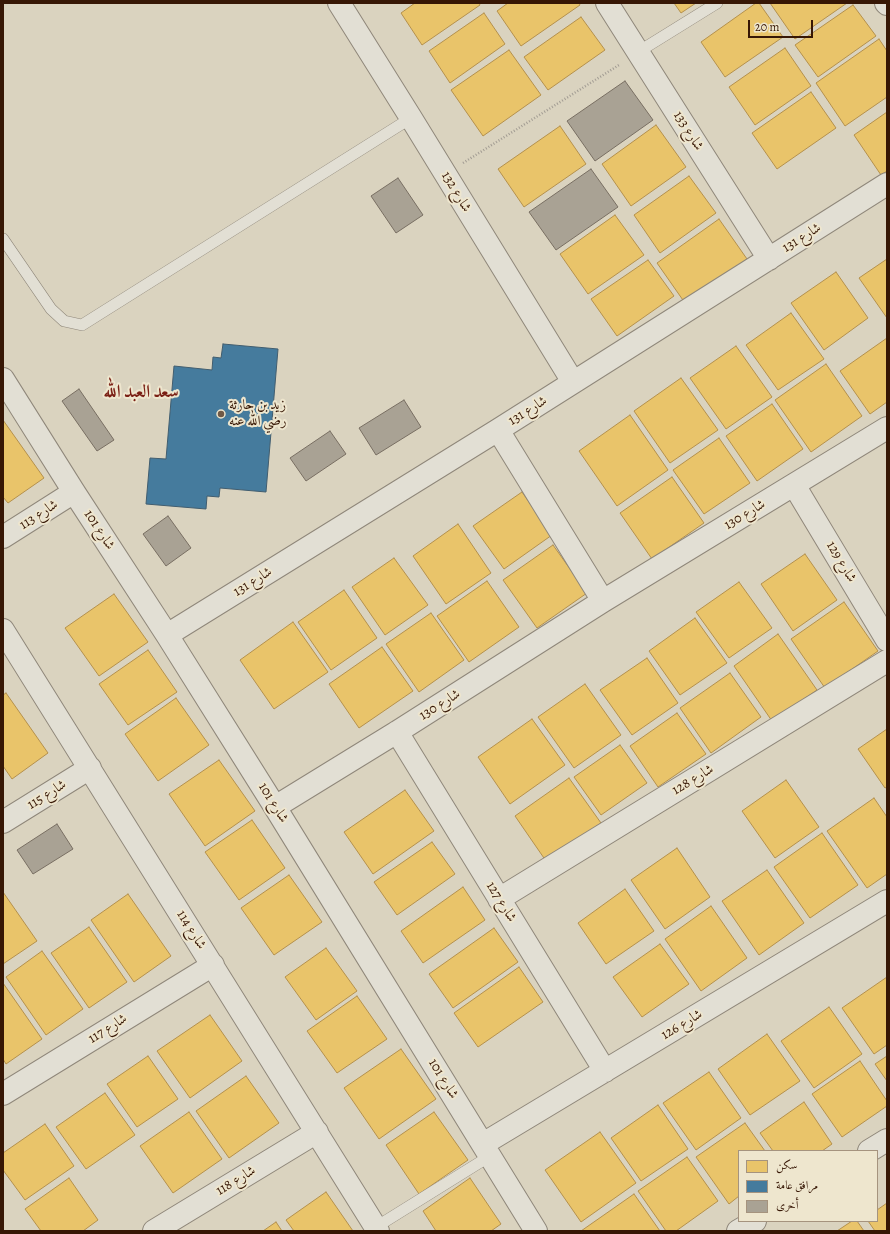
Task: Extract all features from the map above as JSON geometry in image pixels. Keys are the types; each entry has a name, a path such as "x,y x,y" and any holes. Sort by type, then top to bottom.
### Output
{"street":[{"name":"شارع 132","path":"339,3 572,382"},
{"name":"شارع 133","path":"607,3 769,258"},
{"name":"شارع 131","path":"168,635 498,430 887,184"},
{"name":"شارع 101","path":"3,380 74,492 168,635 536,1231"},
{"name":"شارع 130","path":"275,807 397,732 603,601 887,428"},
{"path":"498,430 603,601"},
{"name":"شارع 129","path":"794,485 887,640"},
{"name":"شارع 113","path":"3,537 74,492"},
{"name":"شارع 114","path":"3,630 213,964 377,1229"},
{"name":"شارع 128","path":"499,899 887,661"},
{"name":"شارع 127","path":"397,732 605,1071"},
{"name":"شارع 115","path":"3,822 90,768"},
{"name":"شارع 126","path":"487,1150 605,1071 885,908"},
{"name":"شارع 117","path":"3,1094 213,964"},
{"name":"شارع 118","path":"154,1231 317,1132"},
{"path":"871,1150 887,1140"},
{"path":"738,1231 753,1222"}],"lane":[{"path":"638,52 716,3"},
{"path":"3,239 51,309 64,321 82,325 411,118"},
{"path":"377,1229 487,1150"}],"path":[{"path":"446,175 638,52"}],"building: سكن":[{"path":"415,3 479,3 480,5 422,45 401,13"},
{"path":"508,3 579,3 580,5 521,46 497,11"},
{"path":"674,3 696,3 681,13"},
{"path":"756,3 759,3 783,37 725,77 701,42"},
{"path":"770,3 847,3 795,39"},
{"path":"853,5 876,36 818,77 795,45"},
{"path":"484,13 505,44 450,83 429,51"},
{"path":"581,17 605,50 548,90 524,57"},
{"path":"879,39 887,51 887,97 845,126 816,83"},
{"path":"785,48 811,86 755,125 729,87"},
{"path":"509,50 541,95 483,136 451,90"},
{"path":"811,92 836,128 777,169 752,133"},
{"path":"887,112 887,171 881,175 854,135"},
{"path":"656,125 686,167 631,206 602,164"},
{"path":"560,126 586,164 524,207 498,169"},
{"path":"689,176 716,213 660,253 634,215"},
{"path":"615,215 644,255 588,294 560,254"},
{"path":"719,219 747,259 685,303 657,263"},
{"path":"887,259 887,318 859,278"},
{"path":"648,260 674,296 617,336 591,299"},
{"path":"836,272 868,318 824,350 791,303"},
{"path":"791,313 824,359 778,390 746,345"},
{"path":"887,338 887,402 870,414 840,371"},
{"path":"736,346 772,397 726,429 690,378"},
{"path":"826,364 862,416 811,452 775,400"},
{"path":"681,378 718,430 670,463 634,411"},
{"path":"772,404 803,449 757,481 726,436"},
{"path":"630,415 668,470 617,506 579,451"},
{"path":"3,420 44,478 8,503 3,497"},
{"path":"719,438 750,483 704,514 673,470"},
{"path":"672,477 704,523 652,559 620,513"},
{"path":"522,492 552,535 504,569 473,526"},
{"path":"458,524 491,573 446,604 413,556"},
{"path":"553,545 587,593 537,628 503,580"},
{"path":"805,554 837,600 793,631 761,584"},
{"path":"394,558 428,605 385,635 352,587"},
{"path":"487,581 519,627 469,662 437,616"},
{"path":"739,582 772,628 729,658 696,612"},
{"path":"344,590 377,638 331,670 298,622"},
{"path":"114,594 148,642 99,676 65,628"},
{"path":"844,602 878,651 825,688 791,639"},
{"path":"431,613 464,660 419,692 386,644"},
{"path":"695,618 727,663 680,695 649,651"},
{"path":"293,622 328,672 274,709 240,660"},
{"path":"778,634 817,690 772,721 734,666"},
{"path":"382,647 413,691 359,728 329,684"},
{"path":"148,650 177,692 128,725 99,684"},
{"path":"647,658 678,703 632,735 600,690"},
{"path":"730,673 761,717 711,753 680,708"},
{"path":"585,684 621,735 574,768 538,717"},
{"path":"6,693 48,753 12,779 3,766 3,695"},
{"path":"176,698 209,745 158,781 125,734"},
{"path":"677,713 706,754 658,787 630,746"},
{"path":"532,719 565,765 510,804 478,757"},
{"path":"887,729 887,787 885,788 858,749"},
{"path":"620,745 647,783 601,815 574,777"},
{"path":"219,760 255,811 205,846 169,794"},
{"path":"569,778 601,823 546,861 515,816"},
{"path":"786,780 819,827 775,858 742,811"},
{"path":"405,790 434,831 373,874 344,832"},
{"path":"874,798 887,817 887,874 867,888 827,831"},
{"path":"252,820 285,868 239,900 205,852"},
{"path":"822,833 858,885 810,918 774,867"},
{"path":"432,842 455,874 397,915 374,882"},
{"path":"677,848 710,897 665,929 631,880"},
{"path":"767,870 804,923 759,955 722,901"},
{"path":"289,875 322,922 274,955 241,908"},
{"path":"463,887 485,920 423,963 401,931"},
{"path":"625,889 654,931 606,964 578,923"},
{"path":"3,892 37,941 3,964"},
{"path":"128,894 171,956 134,982 91,920"},
{"path":"711,906 747,958 701,991 665,939"},
{"path":"89,927 127,982 89,1008 51,953"},
{"path":"494,928 518,962 453,1008 429,974"},
{"path":"660,944 689,984 642,1017 613,977"},
{"path":"326,948 357,991 316,1020 285,977"},
{"path":"42,951 83,1009 46,1035 6,977"},
{"path":"519,967 543,1002 478,1047 454,1013"},
{"path":"887,977 887,1045 874,1054 842,1008"},
{"path":"3,983 42,1039 6,1064 3,1059"},
{"path":"357,996 387,1039 337,1073 307,1031"},
{"path":"829,1007 862,1054 814,1088 781,1041"},
{"path":"210,1015 242,1061 190,1098 157,1051"},
{"path":"767,1034 800,1081 750,1115 718,1069"},
{"path":"401,1049 436,1099 379,1139 344,1088"},
{"path":"148,1056 178,1099 137,1127 107,1084"},
{"path":"887,1056 887,1081 875,1064"},
{"path":"860,1061 887,1101 887,1106 842,1137 812,1094"},
{"path":"709,1072 741,1118 696,1150 663,1103"},
{"path":"246,1076 279,1123 229,1158 196,1111"},
{"path":"105,1093 135,1135 86,1169 56,1127"},
{"path":"804,1102 832,1144 823,1150 772,1150 760,1133"},
{"path":"658,1105 688,1149 641,1181 611,1138"},
{"path":"189,1112 222,1159 173,1193 140,1146"},
{"path":"434,1112 468,1160 419,1194 386,1145"},
{"path":"745,1123 764,1150 738,1150 738,1197 729,1204 696,1157"},
{"path":"45,1124 74,1166 25,1200 3,1170 3,1153"},
{"path":"600,1132 636,1183 581,1222 545,1170"},
{"path":"687,1157 718,1201 676,1231 666,1231 638,1191"},
{"path":"69,1178 98,1220 83,1231 41,1231 25,1209"},
{"path":"470,1178 501,1224 491,1231 436,1231 423,1211"},
{"path":"326,1192 353,1231 294,1231 286,1220"},
{"path":"634,1194 660,1231 581,1231"},
{"path":"887,1203 887,1231 875,1231 869,1222 878,1222 878,1209"},
{"path":"276,1222 282,1231 263,1231"},
{"path":"850,1222 858,1222 864,1231 837,1231"}],"building: مرافق عامة":[{"name":"زيد بن حارثة رضي الله عنه","path":"223,344 278,349 266,492 220,488 219,497 207,496 206,509 146,504 150,458 166,459 174,366 212,370 213,357 221,358"}],"building: أخرى":[{"path":"625,81 653,120 595,161 567,121"},
{"path":"591,169 618,207 556,250 529,212"},
{"path":"398,178 423,215 396,233 371,196"},
{"path":"79,389 114,440 97,451 62,401"},
{"path":"404,400 421,427 376,455 359,428"},
{"path":"330,431 346,454 306,481 290,458"},
{"path":"168,516 191,548 166,566 143,534"},
{"path":"57,824 73,849 33,874 17,850"}],"place":[{"name":"زيد بن حارثة رضي الله عنه","path":"221,414"}],"district":[{"name":"سعد العبد الله","path":"141,393"}]}
